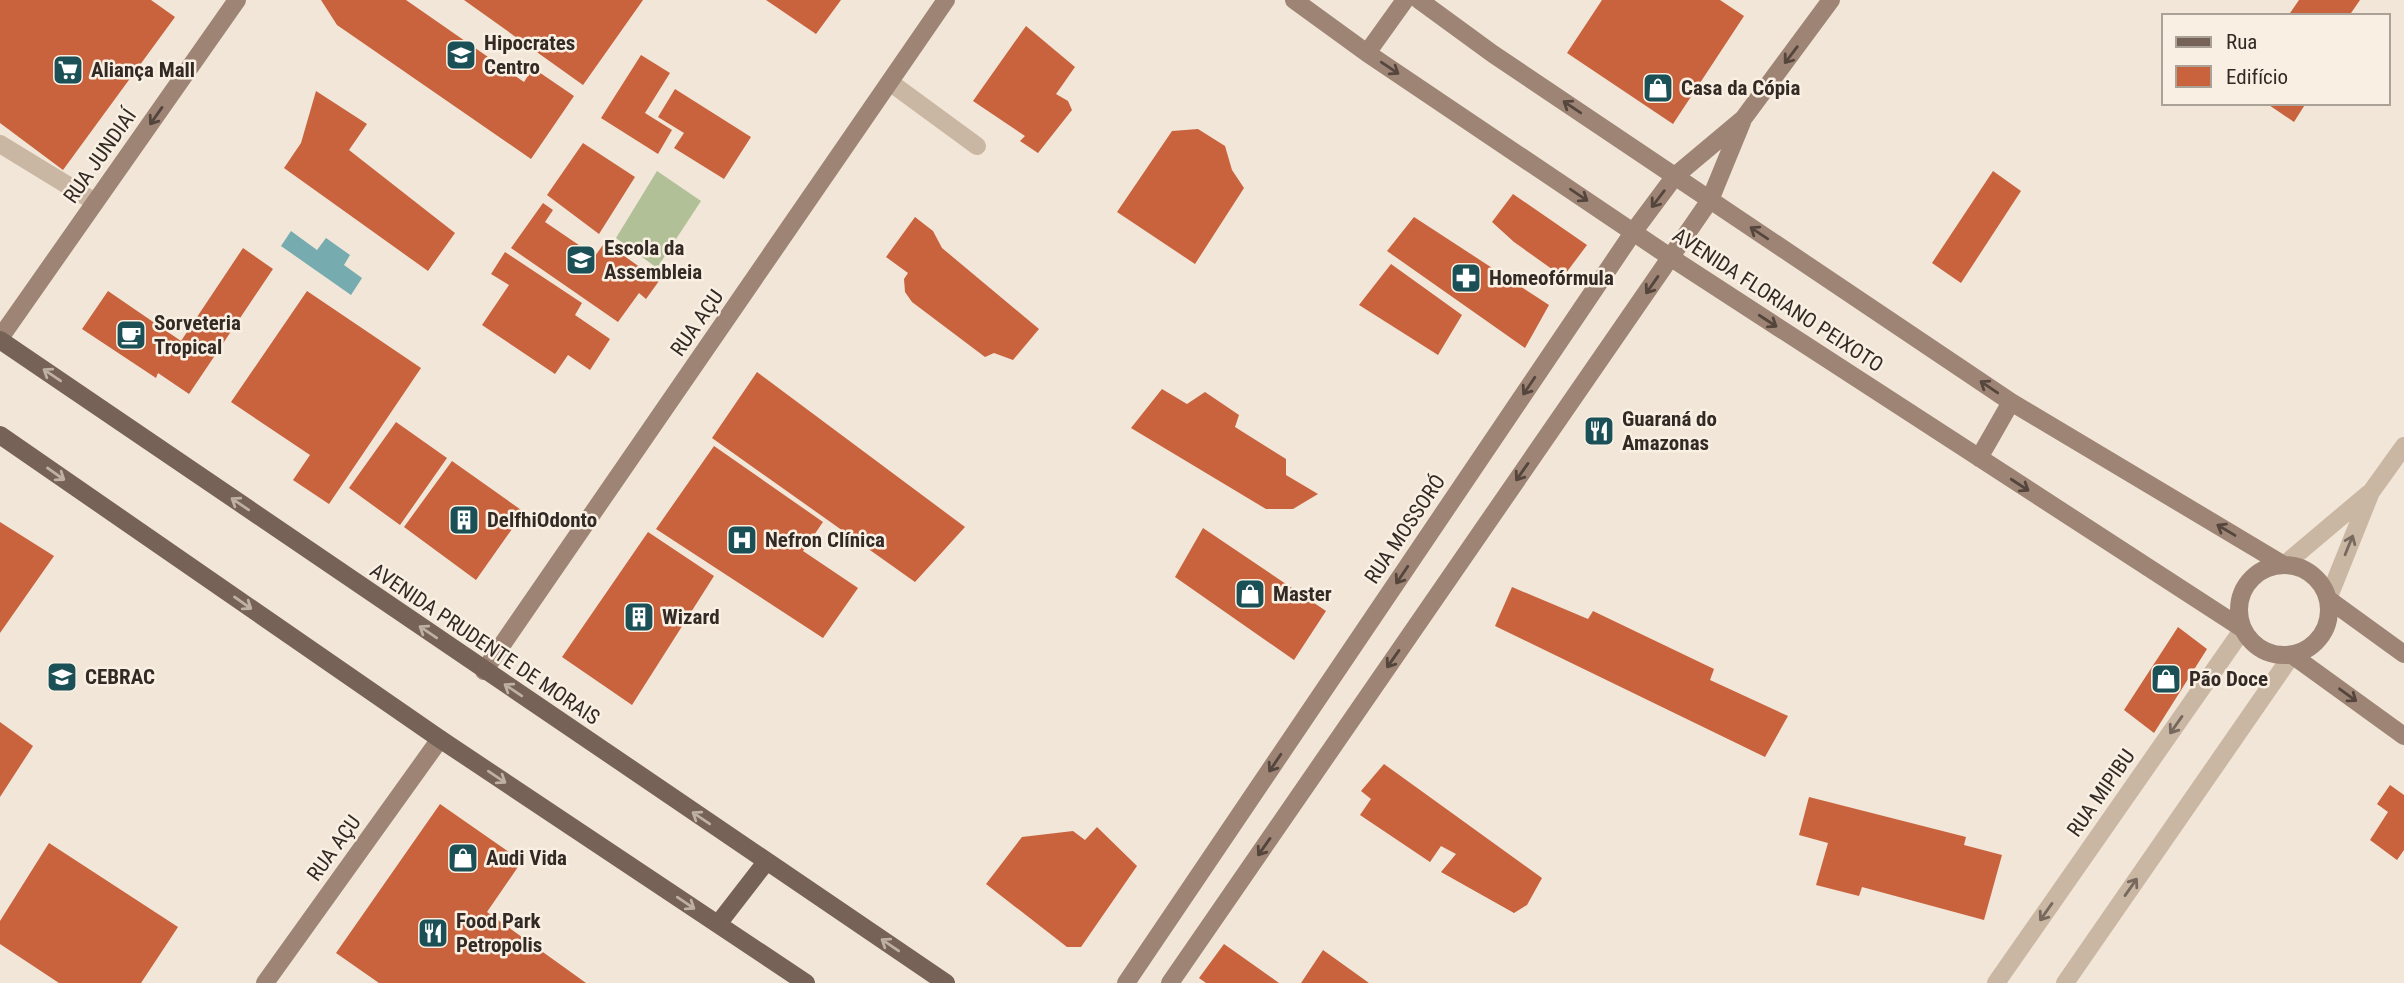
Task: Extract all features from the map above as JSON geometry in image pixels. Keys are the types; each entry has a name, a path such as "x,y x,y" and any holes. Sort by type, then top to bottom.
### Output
{"main road":[{"name":"AVENIDA PRUDENTE DE MORAIS","path":"0,339 946,983"},
{"path":"0,435 440,739 806,983"},
{"path":"718,924 766,862"}],"street":[{"name":"RUA JUNDIAÍ","path":"0,339 237,0"},
{"name":"RUA AÇU","path":"484,671 946,0"},
{"name":"AVENIDA FLORIANO PEIXOTO","path":"1294,0 1367,53 1671,257 2243,629"},
{"path":"1367,53 1405,0"},
{"name":"AVENIDA FLORIANO PEIXOTO","path":"1419,0 1493,54 2011,402 2284,565"},
{"name":"RUA MOSSORÓ","path":"1126,983 1634,231 1675,176 1743,119 1831,0"},
{"path":"891,83 976,146"},
{"name":"RUA MOSSORÓ","path":"1170,983 1710,200 1743,119"},
{"path":"0,144 95,202"},
{"path":"1979,458 2011,402"},
{"path":"2328,599 2371,492 2404,446"},
{"path":"2284,565 2371,492"},
{"path":"2284,565 2299,568 2321,585 2328,599 2329,613 2318,640 2292,655 2277,655 2263,650 2251,641 2243,629 2239,607 2246,585 2269,567 2284,565"},
{"path":"2328,599 2404,654"},
{"name":"RUA MIPIBU","path":"1996,983 2243,629"},
{"path":"2292,655 2404,736"},
{"path":"2064,983 2292,655"},
{"name":"RUA AÇU","path":"265,983 440,739"}],"green space":[{"path":"657,171 701,201 657,268 616,238"}],"water":[{"path":"291,231 317,250 326,238 350,255 344,265 362,278 351,295 281,246"}],"building":[{"name":"Aliança Mall","path":"0,0 151,0 175,17 63,170 0,123"},
{"name":"Hipocrates Centro","path":"321,0 406,0 524,82 533,68 574,96 531,159 337,25"},
{"path":"464,0 643,0 583,85"},
{"path":"766,0 841,0 816,34"},
{"name":"Casa da Cópia","path":"1602,0 1720,0 1744,16 1673,124 1567,53"},
{"path":"2299,0 2360,0 2350,14 2289,14"},
{"path":"1026,26 1075,67 1056,94 1068,101 1072,110 1038,153 1020,141 1025,136 973,101"},
{"path":"641,55 670,73 645,113 672,130 658,154 601,118"},
{"path":"675,89 751,137 724,179 674,148 684,133 658,117"},
{"path":"316,91 367,124 349,150 455,233 428,271 284,168 301,143"},
{"path":"2269,105 2305,105 2294,122"},
{"path":"1198,129 1225,146 1232,170 1244,188 1195,264 1117,212 1172,131"},
{"path":"583,143 635,177 599,234 547,195"},
{"path":"1993,171 2021,191 1961,283 1932,263"},
{"path":"1513,194 1587,245 1563,277 1514,242 1492,222"},
{"path":"543,203 553,210 545,222 595,256 605,242 659,281 646,299 639,293 618,322 511,248"},
{"path":"915,217 933,231 942,248 1039,329 1013,360 994,353 985,357 912,302 905,292 904,279 908,273 886,257"},
{"name":"Homeofórmula","path":"1414,217 1549,305 1525,348 1387,251"},
{"path":"243,248 273,269 189,394 158,373 156,378 82,329 108,291 181,341"},
{"path":"505,252 582,303 575,315 610,339 590,370 568,355 555,374 482,325 509,285 491,274"},
{"path":"1391,264 1462,315 1438,355 1359,305"},
{"path":"307,291 421,368 329,504 293,480 310,455 231,402"},
{"path":"757,372 965,527 915,582 712,438"},
{"path":"1162,389 1187,404 1205,392 1239,415 1235,427 1286,459 1286,475 1318,494 1293,509 1266,509 1131,428"},
{"path":"396,422 447,458 400,525 349,488"},
{"name":"Nefron Clínica","path":"714,446 823,522 803,551 858,588 823,638 656,529"},
{"name":"DelfhiOdonto","path":"452,461 524,512 476,580 404,527"},
{"path":"0,522 54,556 0,633"},
{"name":"Master","path":"1203,528 1326,611 1294,660 1175,577"},
{"name":"Wizard","path":"648,532 714,576 632,705 562,657"},
{"path":"1512,587 1588,619 1593,611 1714,669 1710,680 1788,716 1765,757 1495,626"},
{"name":"Pão Doce","path":"2178,627 2207,649 2154,733 2124,710"},
{"path":"0,722 33,746 0,797"},
{"path":"1384,764 1542,878 1527,905 1514,913 1441,872 1456,854 1441,846 1430,862 1360,815 1371,799 1361,791"},
{"path":"2390,785 2404,795 2404,850 2397,860 2370,840 2388,812 2377,804"},
{"path":"1809,797 1966,837 1964,845 2002,855 1984,920 1862,887 1859,896 1816,885 1828,843 1799,835"},
{"name":"Food Park Petropolis","path":"440,804 522,861 487,912 586,983 379,983 336,953"},
{"path":"1097,827 1137,866 1081,947 1067,947 986,884 1022,837 1073,831 1085,840"},
{"path":"49,843 178,927 141,983 59,983 0,944 0,921"},
{"path":"1224,944 1279,983 1206,983 1199,978"},
{"path":"1323,950 1369,983 1301,983"}],"place":[{"name":"Hipocrates Centro","path":"461,55"},
{"name":"Aliança Mall","path":"68,70"},
{"name":"Casa da Cópia","path":"1658,88"},
{"name":"Escola da Assembleia","path":"581,260"},
{"name":"Homeofórmula","path":"1466,278"},
{"name":"Sorveteria Tropical","path":"131,335"},
{"name":"Guaraná do Amazonas","path":"1599,431"},
{"name":"DelfhiOdonto","path":"464,520"},
{"name":"Nefron Clínica","path":"742,540"},
{"name":"Master","path":"1250,594"},
{"name":"Wizard","path":"639,617"},
{"name":"CEBRAC","path":"62,677"},
{"name":"Pão Doce","path":"2166,679"},
{"name":"Audi Vida","path":"463,858"},
{"name":"Food Park Petropolis","path":"433,933"}]}
